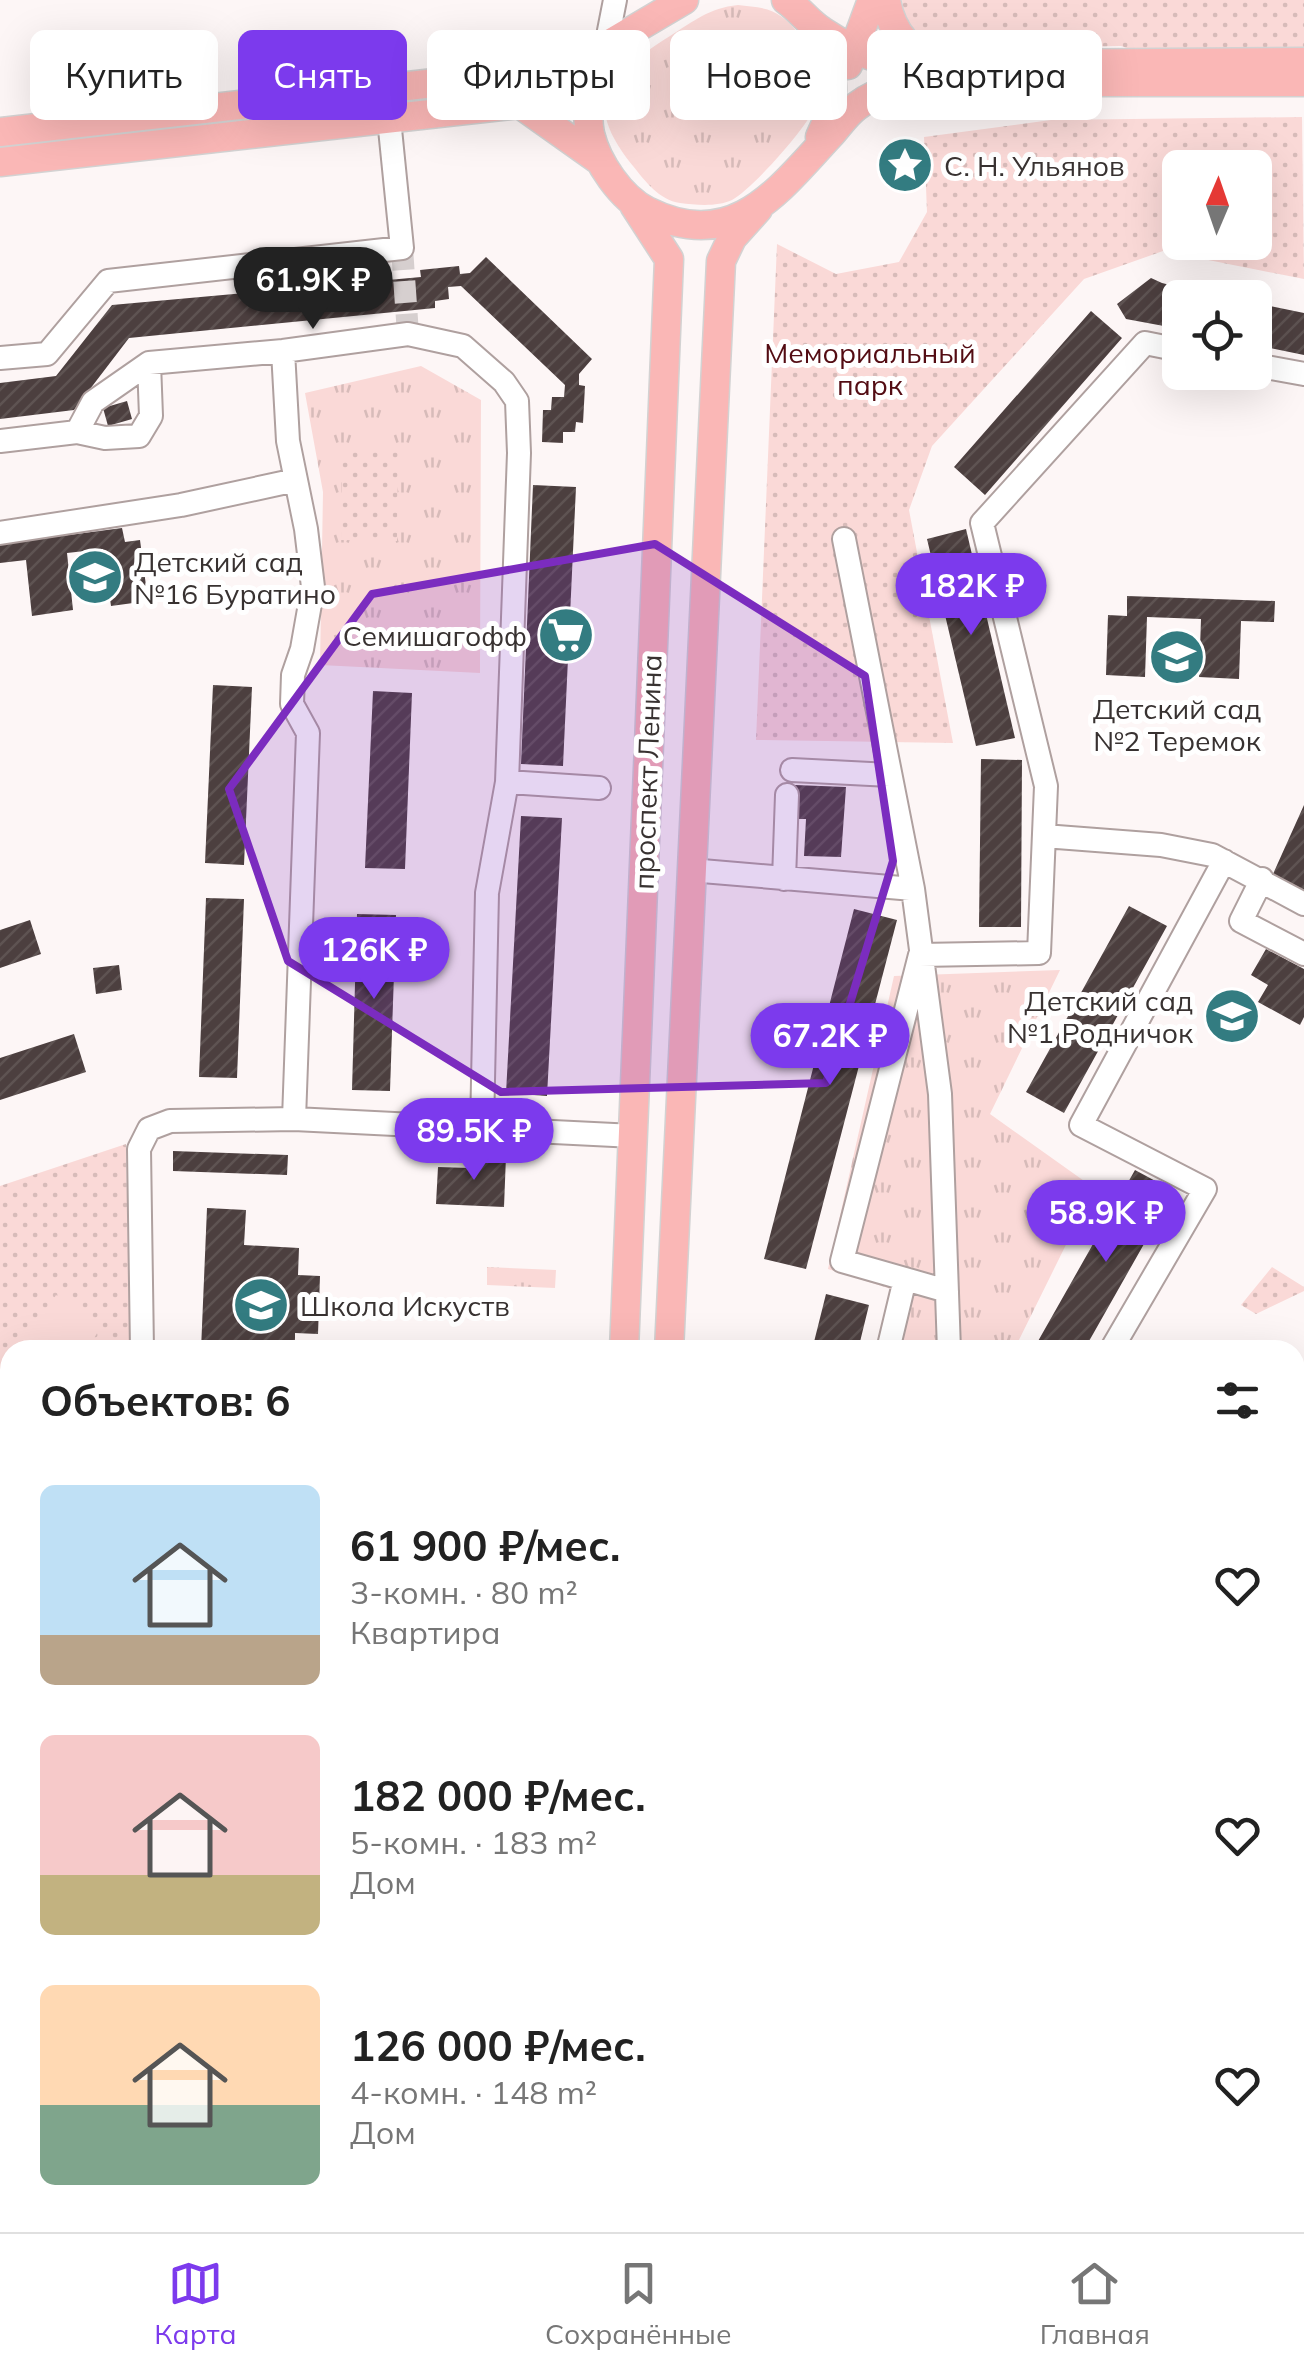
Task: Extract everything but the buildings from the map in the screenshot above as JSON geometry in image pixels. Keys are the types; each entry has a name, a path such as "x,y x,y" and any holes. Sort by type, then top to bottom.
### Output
{"main road":[{"path":"633,30 684,0"},
{"path":"786,0 819,30"},
{"path":"847,70 872,0"},
{"path":"886,0 895,30"},
{"path":"847,45 867,55"},
{"path":"1102,69 1304,62"},
{"path":"1102,78 1304,82"},
{"path":"0,132 427,84"},
{"path":"810,156 856,106 867,100"},
{"path":"407,116 520,104 599,160"},
{"path":"0,162 370,120"},
{"path":"589,120 589,132 599,160"},
{"path":"810,156 829,120"},
{"name":"проспект Ленина","path":"669,1340 720,261 732,238 810,156"},
{"name":"проспект Ленина","path":"599,160 669,258 624,1340"},
{"path":"634,205 691,226 728,222 758,209"}],"street":[{"path":"609,30 615,0"},
{"path":"0,358 46,354 108,282 402,248 388,120"},
{"path":"77,432 93,402 148,364 408,334 462,346 504,382 517,401 519,452 506,782 487,893 482,1128"},
{"path":"920,955 1039,953 1046,786 982,524 1145,343 1162,346"},
{"path":"283,351 288,442 313,586 302,650 293,676 292,704 308,733 294,1119"},
{"path":"0,441 77,432 105,438 139,436 150,416 148,364"},
{"path":"1272,368 1304,374"},
{"path":"0,532 181,506 296,480"},
{"path":"844,539 913,889 940,1094 949,1340"},
{"path":"792,770 890,775"},
{"path":"506,782 599,788"},
{"path":"784,879 787,795"},
{"path":"1044,836 1162,845 1212,855 1304,904"},
{"path":"1117,1340 1204,1190 1081,1125 1224,861"},
{"path":"690,870 913,889"},
{"path":"1262,879 1240,921 1304,954"},
{"path":"920,955 842,1260 947,1291"},
{"path":"142,1340 138,1149 150,1129 170,1121 294,1119 634,1136"},
{"path":"890,1340 905,1280"}],"highlighted area":[{"path":"655,544 865,676 893,861 826,1083 501,1092 288,961 229,789 372,594"}],"green space":[{"path":"902,0 1304,0 1304,55 1147,55 1121,46 1102,46 1102,30 914,30 904,15"},
{"path":"738,5 772,11 796,30 680,30 719,9"},
{"path":"670,37 670,120 807,120 768,169 732,200 713,205 672,201 659,194 633,166 607,123 607,120 650,120 650,49"},
{"name":"Мемориальный парк","path":"1302,117 1304,279 1208,260 1272,260 1272,150 1162,150 1162,251 1084,279 932,446 909,510 953,743 756,740 777,244 836,274 899,262 927,212 924,137 1051,120"},
{"path":"421,366 481,400 480,673 320,665 323,492 305,393"},
{"path":"342,449 398,450 397,541 341,540"},
{"path":"1060,970 990,1114 1094,1188 1019,1340 899,1340 910,1295 828,1269 894,976"},
{"path":"126,1144 130,1340 0,1340 0,1186"},
{"path":"487,1267 556,1270 555,1288 487,1285"},
{"path":"1272,1267 1304,1287 1304,1291 1256,1314 1241,1305"},
{"path":"56,1295 102,1325 93,1340 28,1339"}],"tunnel":[{"path":"402,248 408,334"}],"place":[{"name":"С. Н. Ульянов","path":"905,165"},
{"name":"Детский сад №16 Буратино","path":"95,577"},
{"name":"Семишагофф","path":"566,635"},
{"name":"Детский сад №2 Теремок","path":"1177,657"},
{"name":"Детский сад №1 Родничок","path":"1232,1016"},
{"name":"Школа Искуств","path":"261,1305"}]}
